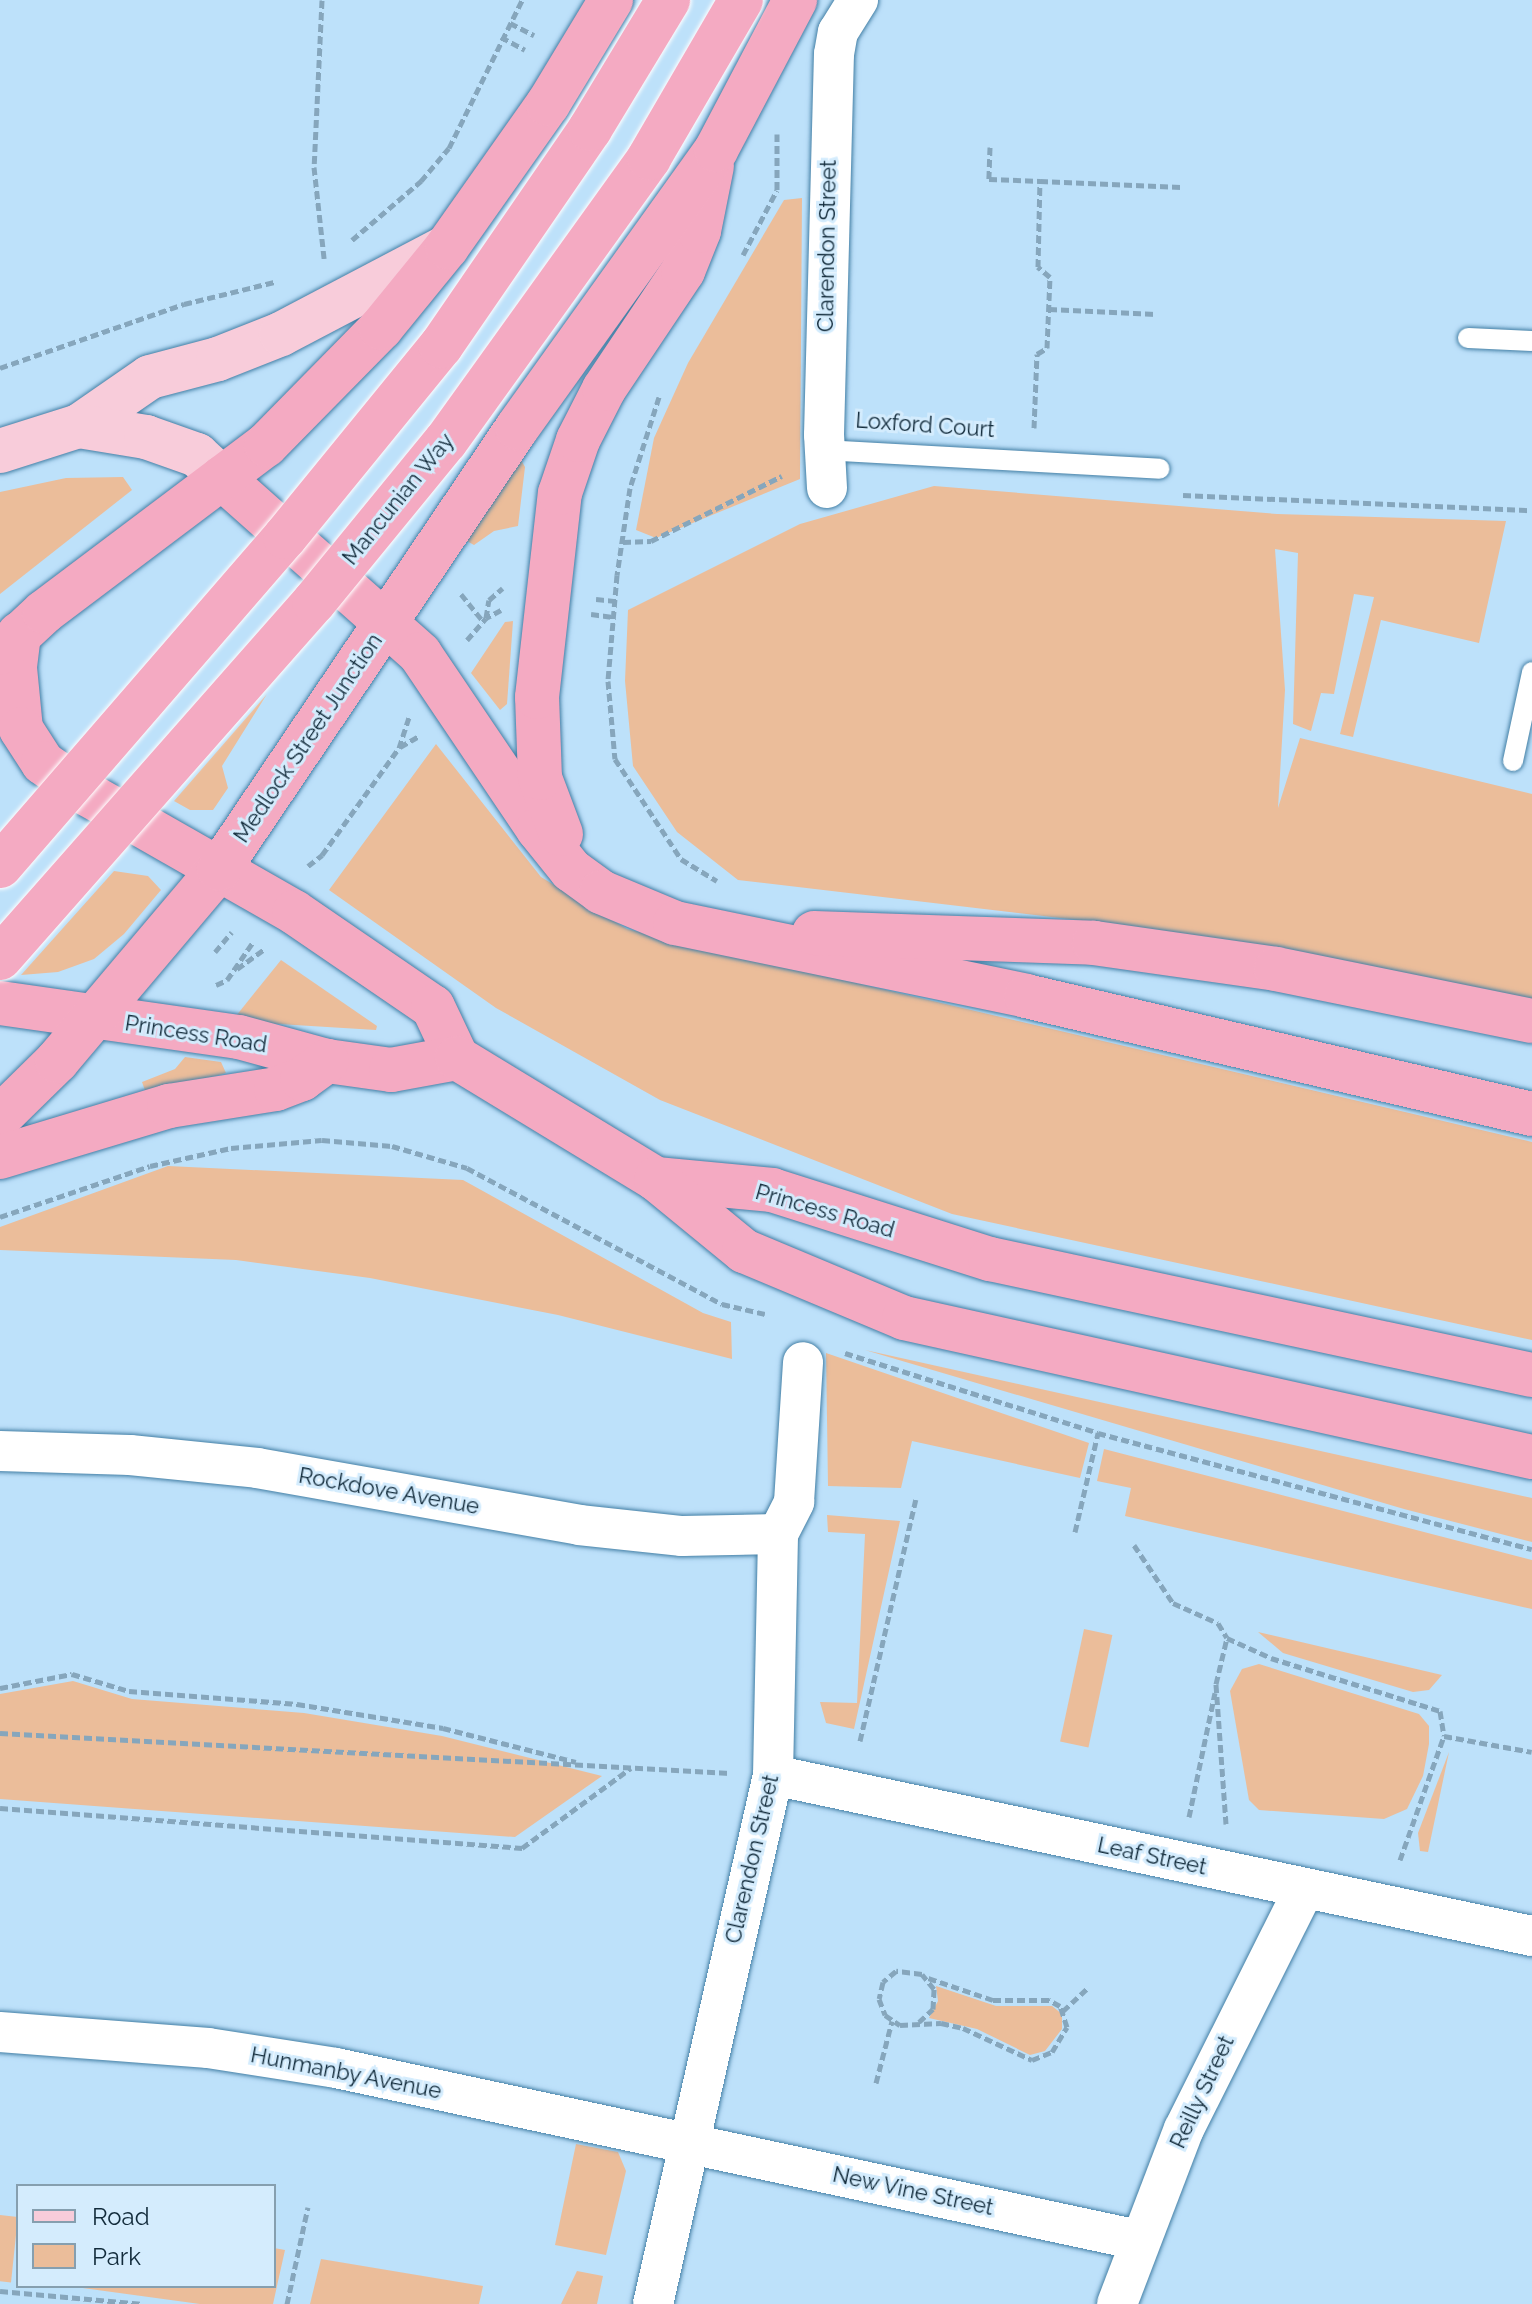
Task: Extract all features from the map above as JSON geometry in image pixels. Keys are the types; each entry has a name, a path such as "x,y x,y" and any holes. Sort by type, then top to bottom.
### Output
{"highway":[{"path":"457,1058 433,1007 294,912 43,763 21,729 15,668 9,643 285,427 381,328 447,247 548,104 611,0"},
{"path":"0,866 304,515 441,346 590,129 668,0"},
{"name":"Mancunian Way","path":"0,958 314,602 446,441 649,158 741,0"},
{"path":"795,0 716,150 384,624 420,654 538,829 571,870 601,892 675,923 1026,996 1532,1114"},
{"path":"601,892 557,827 540,778 537,697 553,532 578,440 604,389 683,271 699,231 716,150"},
{"name":"Medlock Street Junction","path":"0,1117 95,1016 219,869 384,624 222,478"},
{"path":"714,932 1094,943 1276,969 1532,1021"},
{"path":"0,1003 95,1016"},
{"name":"Princess Road","path":"95,1016 239,1037 327,1061 391,1070 457,1058 656,1179 772,1190 990,1259 1532,1375"},
{"path":"0,1157 169,1106 276,1089 302,1079 327,1061"},
{"path":"656,1179 744,1251 904,1318 1532,1457"}],"main road":[{"path":"0,451 79,426 150,377 210,362 281,334 447,247"},
{"path":"79,426 146,437 197,455 222,478"}],"street":[{"name":"Clarendon Street","path":"825,467 834,54 855,4"},
{"name":"Clarendon Street","path":"653,2304 687,2142 773,1775 778,1534 794,1502 819,1356"},
{"name":"Rockdove Avenue","path":"0,1451 130,1455 257,1468 594,1527 682,1536 778,1534"},
{"name":"Leaf Street","path":"773,1775 1532,1936"},
{"name":"Reilly Street","path":"1117,2304 1138,2240 1237,2015 1279,1944 1304,1889"},
{"name":"Hunmanby Avenue","path":"0,2032 193,2047 336,2068 687,2142"},
{"name":"New Vine Street","path":"687,2142 1138,2240"}],"lane":[{"path":"1468,338 1532,341"},
{"path":"825,467 1159,469"},
{"path":"1513,761 1532,672"}],"path":[{"path":"322,0 314,167 327,269"},
{"path":"342,247 421,181 449,148 501,37 522,0"},
{"path":"510,23 538,39"},
{"path":"501,37 530,54"},
{"path":"741,259 777,190 779,140"},
{"path":"990,147 989,179 1181,187"},
{"name":"Loxford Court","path":"1027,439 1035,426 1037,354 1047,348 1049,309 1050,277 1038,267 1040,181"},
{"path":"312,268 333,253"},
{"path":"0,368 184,304 286,279"},
{"path":"1049,309 1156,314"},
{"path":"666,383 630,488 614,601 608,681 615,759 681,859 726,887"},
{"path":"623,542 651,541 790,472 825,467"},
{"path":"1524,511 1531,510"},
{"path":"477,634 485,620 489,600 504,587"},
{"path":"461,594 485,620"},
{"path":"592,598 614,601"},
{"path":"485,620 508,609"},
{"path":"595,614 613,617"},
{"path":"322,855 399,748"},
{"path":"227,980 262,928"},
{"path":"236,969 271,944"},
{"path":"0,1217 150,1166 216,1151 322,1140 392,1146 493,1180 722,1304"},
{"path":"819,1356 1532,1549"},
{"path":"1075,1532 1098,1433"},
{"path":"860,1741 916,1499"},
{"path":"1134,1545 1173,1603 1218,1623 1227,1638 1271,1658 1440,1711 1444,1736 1400,1860"},
{"path":"1189,1817 1227,1638"},
{"path":"0,1688 72,1674 129,1691 297,1704 443,1728 588,1766"},
{"path":"1216,1684 1227,1825"},
{"path":"0,1733 773,1775"},
{"path":"1444,1736 1532,1752"},
{"path":"0,1808 522,1848 631,1768"},
{"path":"876,2083 892,2021 879,1999 883,1982 905,1969 993,2000 1049,2000 1063,2011 1067,2027 1061,2042 1052,2052 1032,2060 963,2028 892,2021"},
{"path":"919,2022 935,1999 925,1977"},
{"path":"1063,2011 1089,1987"},
{"path":"287,2304 308,2207"},
{"path":"0,2291 143,2304"}],"green space":[{"path":"802,198 800,479 656,538 636,530 654,438 688,363 784,200"},
{"path":"520,458 525,467 518,526 494,531 474,545 465,540"},
{"path":"123,477 132,490 0,594 0,492 66,478"},
{"path":"934,486 1277,514 1506,521 1479,643 1381,620 1353,737 1340,734 1374,597 1354,594 1334,694 1321,693 1311,731 1293,724 1298,553 1275,549 1285,690 1278,808 1300,738 1532,794 1532,1000 1077,920 738,880 677,832 633,766 625,681 628,610 800,524"},
{"path":"513,621 507,704 500,710 471,673 505,622"},
{"path":"267,694 222,766 228,788 213,810 190,810 174,801"},
{"path":"436,744 541,877 627,929 1532,1142 1532,1340 952,1214 660,1100 496,1008 329,890"},
{"path":"114,871 148,876 161,890 124,934 94,959 58,972 21,975"},
{"path":"281,960 377,1026 376,1030 232,1021"},
{"path":"185,1057 221,1062 226,1073 147,1096 142,1082 175,1069"},
{"path":"168,1166 463,1180 703,1313 731,1322 732,1359 558,1315 370,1278 236,1260 0,1250 0,1227"},
{"path":"865,1350 1532,1498 1532,1542 1404,1509"},
{"path":"826,1353 1089,1443 1080,1478 912,1441 901,1488 828,1486"},
{"path":"1104,1449 1532,1560 1532,1609 1125,1516 1131,1488 1097,1481"},
{"path":"827,1515 900,1521 854,1729 826,1723 820,1702 857,1703 865,1534 828,1532"},
{"path":"1084,1629 1112,1635 1088,1748 1060,1741"},
{"path":"1258,1632 1442,1675 1429,1690 1413,1692 1283,1653"},
{"path":"1259,1664 1419,1714 1429,1726 1429,1744 1423,1776 1407,1809 1384,1819 1259,1810 1249,1800 1230,1691 1242,1669"},
{"path":"73,1681 132,1699 304,1713 442,1736 602,1776 515,1837 0,1799 0,1694"},
{"path":"1449,1752 1428,1852 1420,1851 1418,1833"},
{"path":"936,1986 996,2006 1052,2006 1062,2014 1062,2029 1045,2051 1030,2055 977,2029 929,2018 938,2001"},
{"path":"576,2144 618,2152 626,2171 606,2255 555,2245"},
{"path":"0,2215 16,2217 11,2283 0,2281"},
{"path":"276,2248 285,2250 273,2304 200,2304 83,2288 276,2288"},
{"path":"321,2259 483,2286 479,2304 310,2304"},
{"path":"577,2271 603,2276 597,2304 561,2304"}]}
